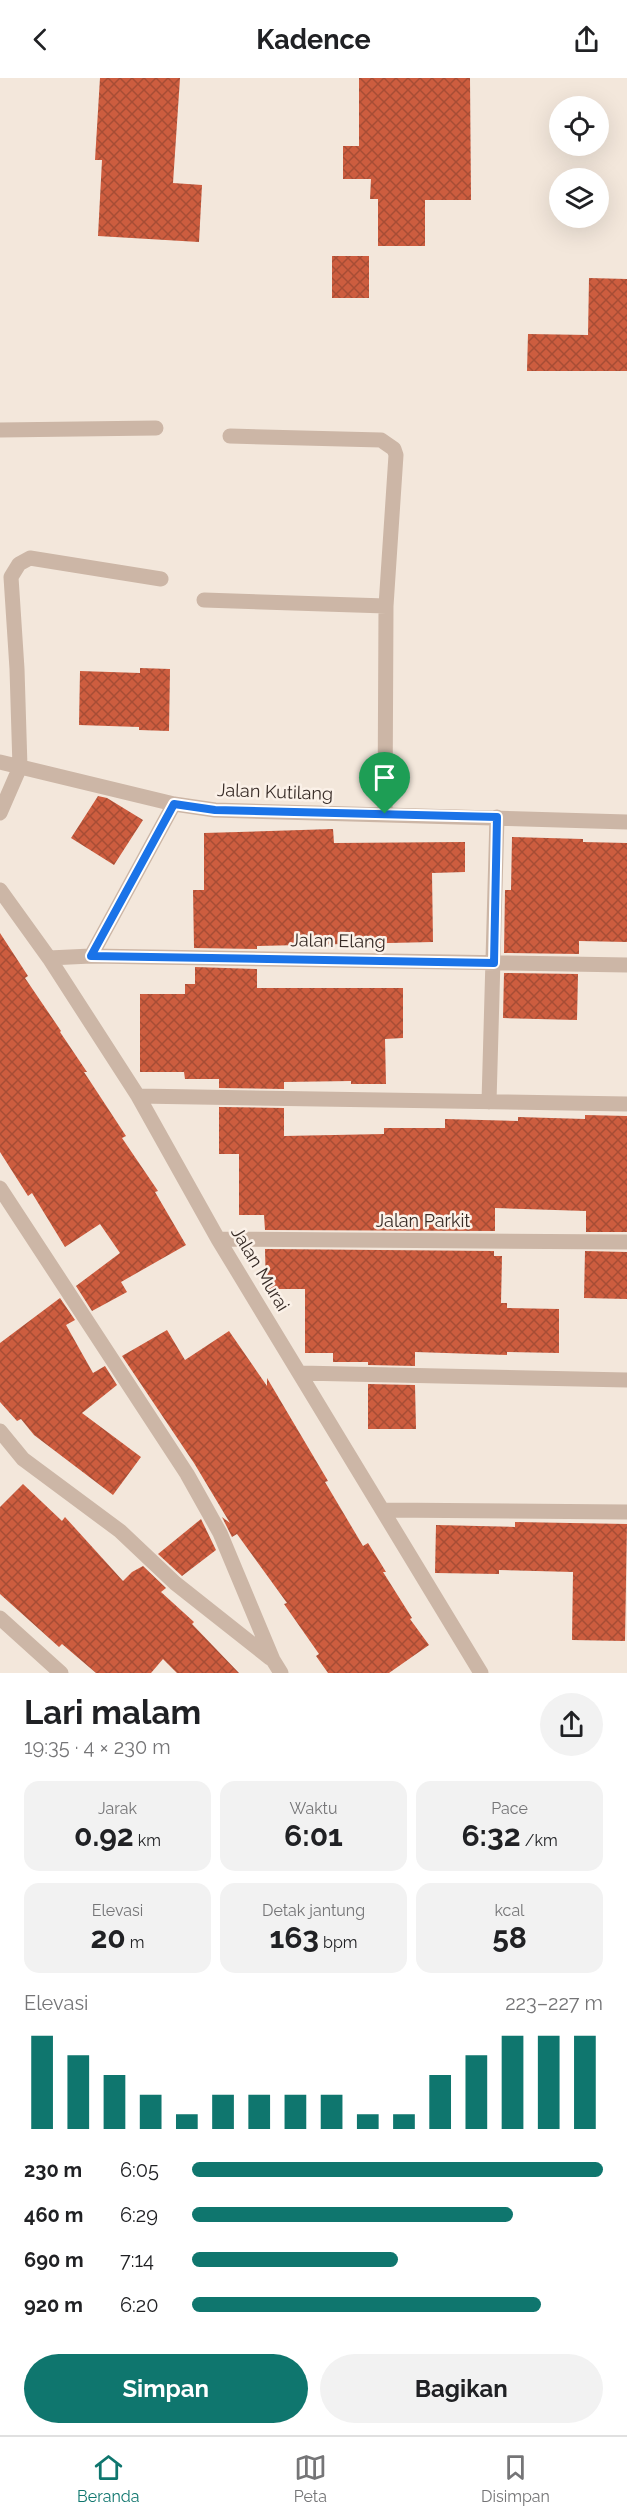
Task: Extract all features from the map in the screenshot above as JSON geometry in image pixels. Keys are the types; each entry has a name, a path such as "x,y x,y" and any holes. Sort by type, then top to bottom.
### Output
{"street":[{"path":"0,430 156,428"},
{"path":"230,436 381,440 394,449 396,455 386,606 385,814"},
{"path":"0,813 20,767 11,577 14,570 30,558 161,579"},
{"path":"204,600 386,606"},
{"name":"Jalan Kutilang","path":"0,762 174,804 215,810 627,822"},
{"path":"91,956 174,804"},
{"path":"489,1102 497,817"},
{"name":"Jalan Murai","path":"0,890 49,958 138,1096 219,1239 481,1673"},
{"name":"Jalan Elang","path":"49,958 91,956 627,965"},
{"path":"138,1096 627,1104"},
{"path":"0,1188 187,1474 220,1533 277,1666"},
{"name":"Jalan Parkit","path":"219,1239 627,1242"},
{"path":"300,1373 627,1380"},
{"path":"0,1431 24,1459 120,1531 175,1583 277,1666"},
{"path":"383,1510 627,1512"},
{"path":"0,1618 61,1673"}],"building":[{"path":"100,78 180,78 173,183 202,185 199,242 98,236 102,160 95,160"},
{"path":"359,78 470,78 471,200 425,200 425,246 378,246 378,199 370,199 371,179 343,179 343,146 359,146"},
{"path":"332,256 369,256 369,298 332,298"},
{"path":"589,278 627,279 627,371 527,371 528,334 588,335"},
{"path":"140,668 170,669 169,731 139,730 139,727 79,725 80,671 140,673"},
{"path":"98,796 107,798 143,820 114,865 71,838"},
{"path":"333,829 334,843 465,842 465,872 432,873 433,942 257,946 257,949 194,948 193,890 204,890 204,833"},
{"path":"512,837 627,843 627,942 579,941 579,954 504,953 505,890 511,890"},
{"path":"0,933 28,976 25,978 126,1136 122,1138 158,1191 155,1192 186,1245 121,1282 127,1292 92,1311 76,1286 120,1253 100,1224 65,1247 32,1193 28,1196 0,1152"},
{"path":"195,967 257,969 257,988 403,988 403,1038 385,1039 386,1084 351,1084 351,1081 284,1082 284,1089 219,1088 219,1079 185,1079 184,1072 140,1072 140,994 185,994 185,984 195,984"},
{"path":"504,973 578,974 577,1020 503,1018"},
{"path":"219,1107 284,1108 284,1136 384,1134 384,1128 445,1128 445,1119 518,1121 518,1117 585,1119 585,1115 627,1116 627,1232 586,1232 586,1211 495,1208 495,1231 265,1230 264,1215 239,1215 239,1154 219,1154"},
{"path":"265,1249 494,1251 494,1256 502,1256 501,1303 507,1303 507,1308 559,1309 559,1353 507,1352 507,1355 415,1352 415,1366 333,1362 333,1353 305,1353 305,1289 266,1289"},
{"path":"585,1251 627,1252 627,1299 584,1298"},
{"path":"60,1298 75,1320 66,1325 93,1373 105,1366 117,1385 82,1413 141,1457 113,1495 34,1435 21,1419 17,1421 0,1402 0,1343"},
{"path":"167,1330 185,1360 229,1331 267,1386 267,1378 328,1481 325,1482 363,1546 368,1543 412,1618 410,1619 429,1645 389,1673 328,1673 316,1656 319,1654 284,1604 287,1603 237,1534 232,1537 222,1517 230,1523 194,1463 122,1356"},
{"path":"368,1384 415,1385 416,1429 368,1429"},
{"path":"23,1484 62,1521 65,1517 123,1581 143,1566 166,1588 161,1592 194,1622 192,1624 239,1673 177,1673 163,1659 151,1673 96,1673 62,1644 59,1647 0,1594 0,1507"},
{"path":"201,1519 216,1550 182,1576 158,1554"},
{"path":"515,1522 627,1524 625,1641 572,1640 573,1572 499,1570 499,1574 435,1573 436,1525 515,1527"}],"route":[{"path":"174,804 215,810 385,814 497,817 494,963 91,956 174,804"}]}
